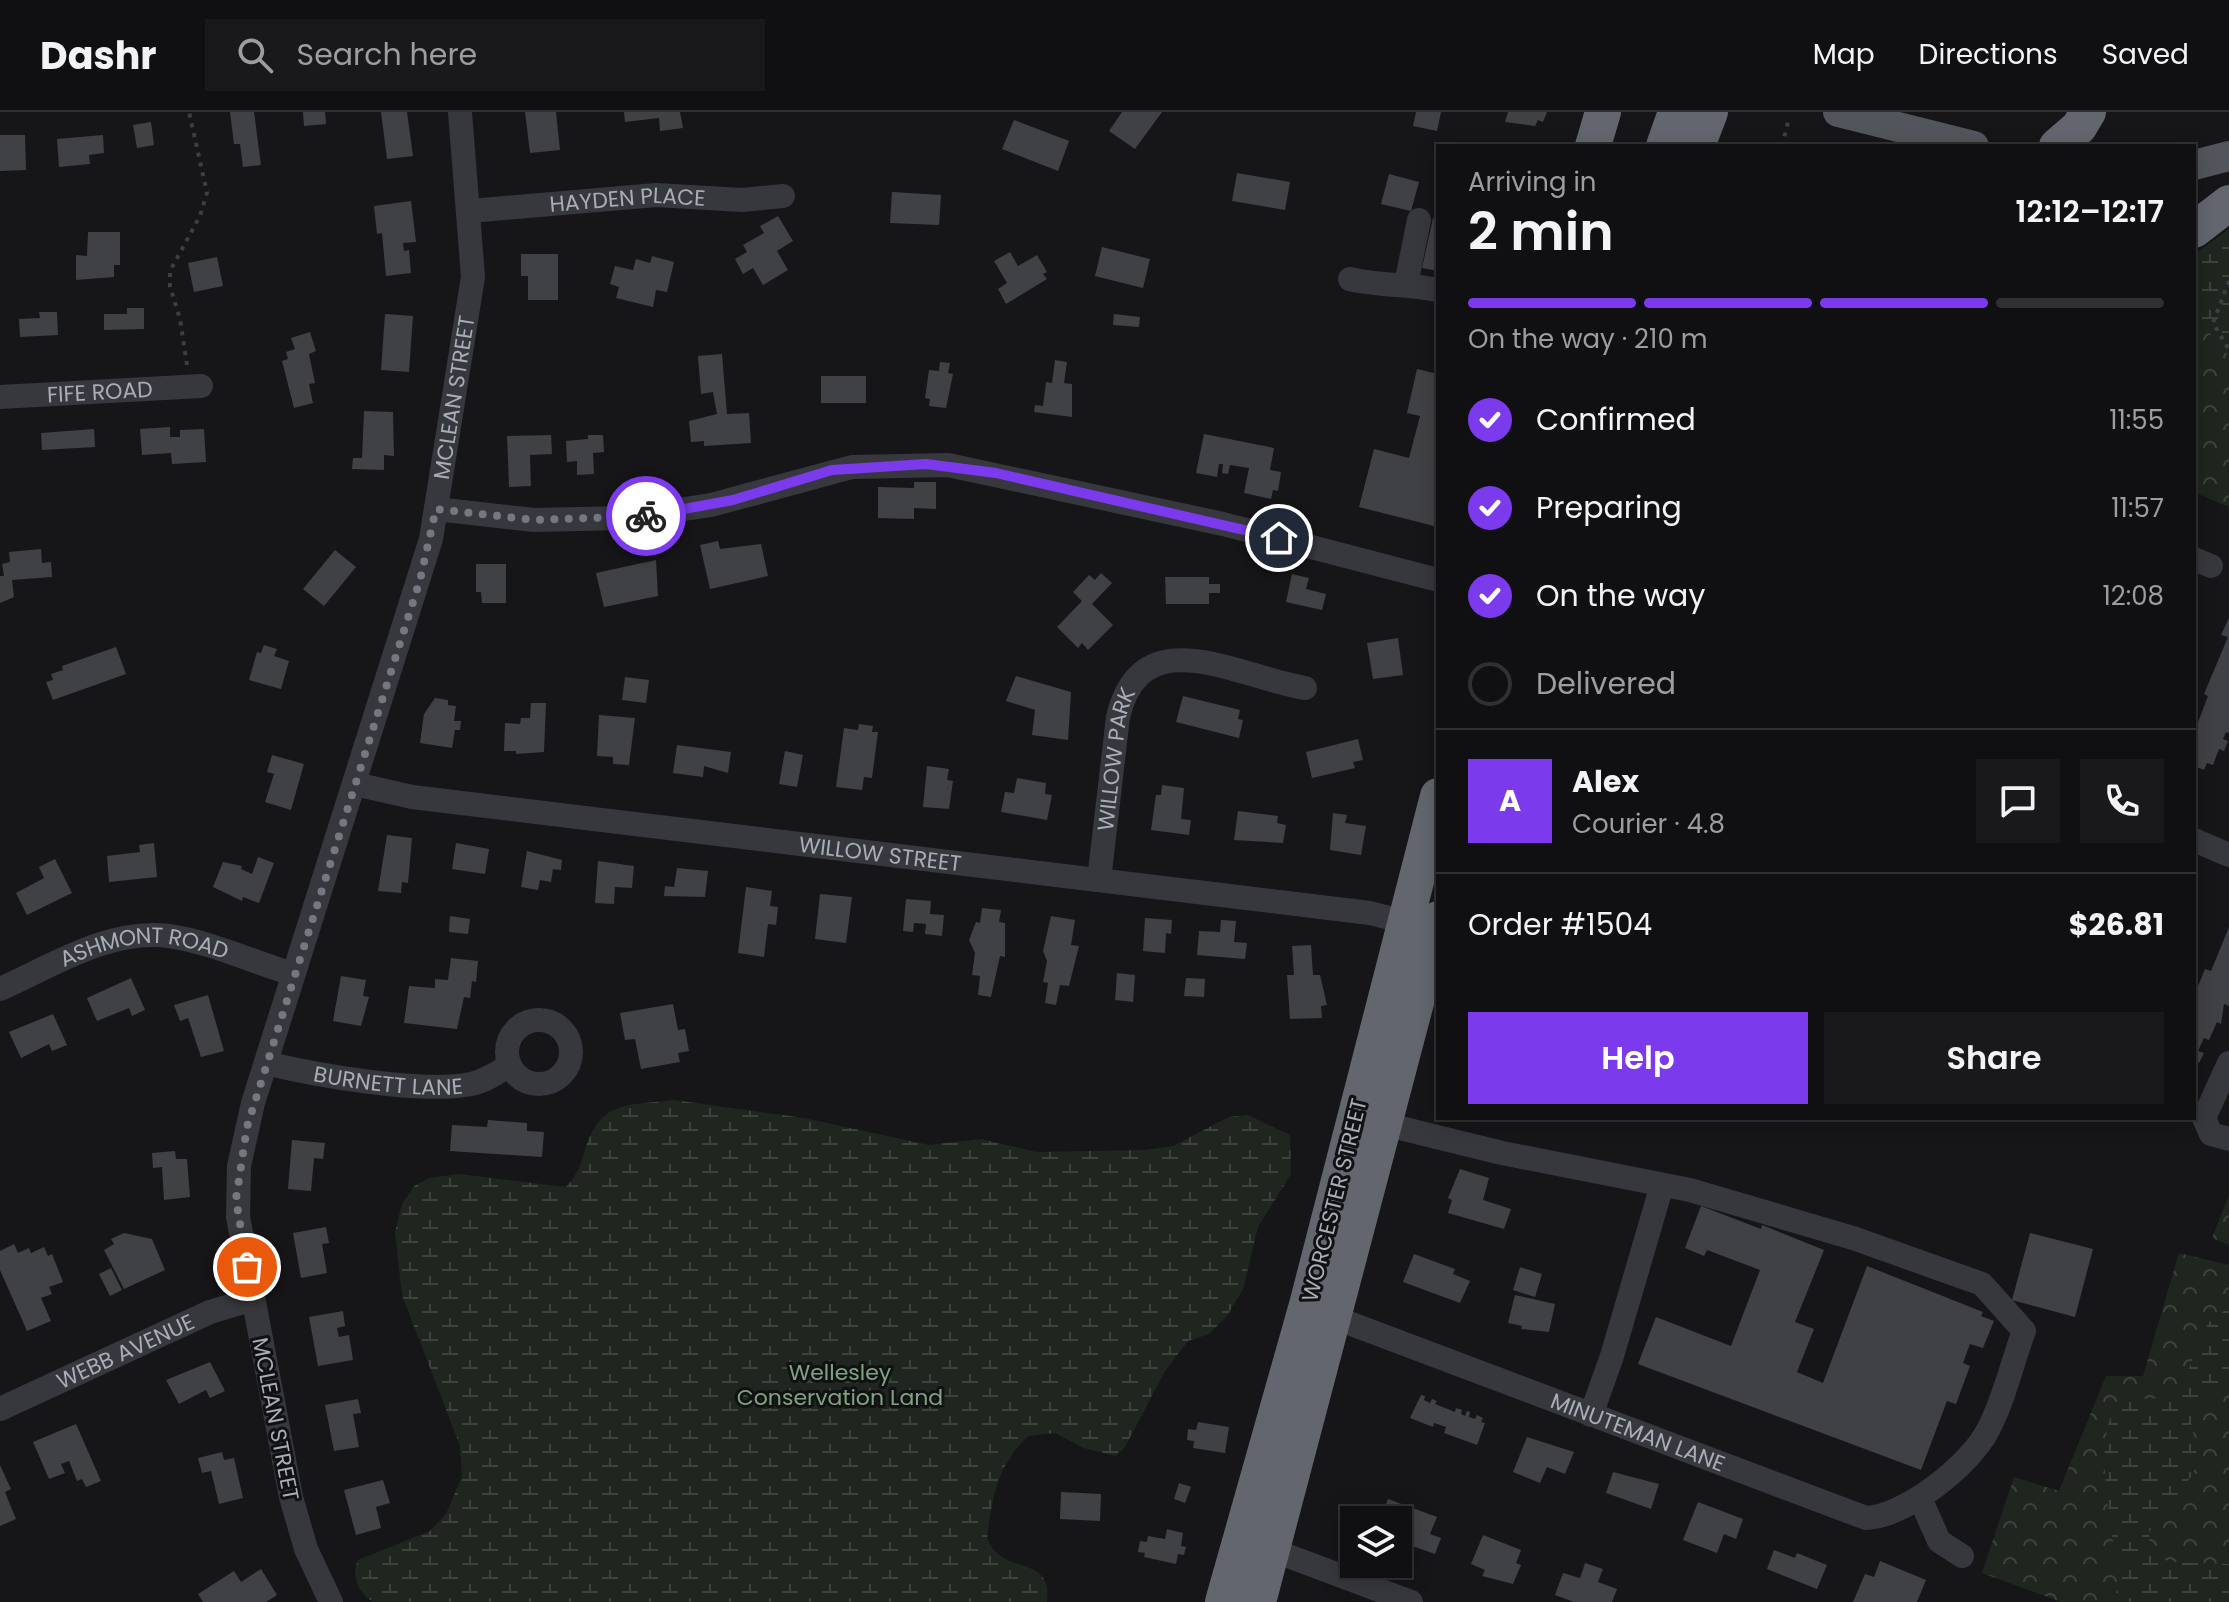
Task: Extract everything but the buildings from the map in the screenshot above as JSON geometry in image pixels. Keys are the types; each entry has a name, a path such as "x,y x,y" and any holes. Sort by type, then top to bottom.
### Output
{"highway":[{"path":"1594,144 1603,112"},
{"path":"1665,144 1676,112"},
{"path":"1698,144 1710,112"},
{"path":"1709,144 1710,112"},
{"path":"2059,144 2079,127 2088,112"},
{"path":"2196,228 2229,203"},
{"name":"WORCESTER STREET","path":"1258,1602 1384,1124 1422,921 1436,812"},
{"name":"WORCESTER STREET","path":"1223,1602 1307,1305 1422,921"}],"main road":[{"path":"1838,112 1966,144"},
{"path":"2196,164 2229,156"}],"street":[{"name":"MCLEAN STREET","path":"331,1602 306,1549 293,1506 238,1217 236,1183 242,1148 266,1063 420,580 436,509 474,261 460,112"},
{"name":"HAYDEN PLACE","path":"470,211 675,194 742,200 783,196"},
{"path":"1406,284 1419,220"},
{"path":"1350,279 1373,285 1406,284 1436,290"},
{"name":"FIFE ROAD","path":"0,397 196,386"},
{"path":"436,509 534,520 625,518 700,508 852,467 948,465 1223,524 1436,579"},
{"name":"WILLOW PARK","path":"1099,880 1118,717 1126,692 1139,674 1158,661 1180,659 1305,688"},
{"name":"WILLOW STREET","path":"355,784 412,797 1422,921"},
{"path":"2196,841 2229,855"},
{"name":"ASHMONT ROAD","path":"0,989 105,943 151,935 191,941 293,974"},
{"name":"BURNETT LANE","path":"266,1063 327,1076 433,1086 471,1084 510,1065"},
{"path":"2229,1063 2204,1118 2211,1134 2229,1139"},
{"path":"1384,1124 1662,1185 1612,1356 1591,1415"},
{"name":"MINUTEMAN LANE","path":"1333,1317 1858,1516 1875,1518 1889,1514 1940,1484 1987,1432 2024,1331 1982,1284 1853,1238 1662,1185"},
{"name":"WEBB AVENUE","path":"0,1409 210,1312 253,1299"},
{"path":"1920,1498 1939,1541 1962,1556"},
{"path":"1272,1550 1411,1602"}],"path":[{"path":"189,112 207,193 200,216 170,271 170,286 196,386"},
{"path":"1782,144 1788,122"},
{"path":"2229,281 2213,323 2229,350"}],"green space":[{"path":"2229,229 2229,507 2196,493 2196,254"},
{"path":"2224,233 2229,234 2229,356 2208,331 2198,310 2196,254"},
{"name":"Wellesley Conservation Land","path":"674,1100 804,1118 929,1145 981,1139 1036,1152 1145,1150 1173,1146 1229,1117 1248,1115 1290,1135 1291,1174 1258,1227 1243,1289 1227,1316 1209,1334 1188,1341 1165,1371 1125,1447 1116,1456 1084,1448 1055,1433 1028,1436 1009,1459 994,1495 987,1538 998,1554 1039,1573 1047,1589 1047,1602 373,1602 363,1594 356,1578 358,1560 430,1531 446,1514 462,1476 460,1446 402,1295 395,1232 402,1204 414,1186 429,1178 459,1174 566,1187 577,1172 590,1136 606,1115 628,1105"},
{"path":"2229,1195 2229,1245 2212,1238"},
{"path":"2179,1253 2229,1265 2229,1602 2061,1602 1982,1573 2014,1477 2059,1491 2106,1376 2143,1376"},
{"path":"2229,1307 2229,1376 2200,1400 2191,1422 2198,1460 2193,1474 2149,1532 2150,1549 2168,1562 2229,1564 2229,1602 2112,1602 2120,1574 2109,1512 2105,1447 2114,1410 2124,1398 2153,1399 2172,1393 2185,1378 2208,1323"}],"way so far":[{"path":"247,1267 236,1199 236,1183 247,1127 420,580 436,509 534,520 646,516"}],"route":[{"path":"646,516 733,500 832,470 926,464 996,473 1279,538"}]}
